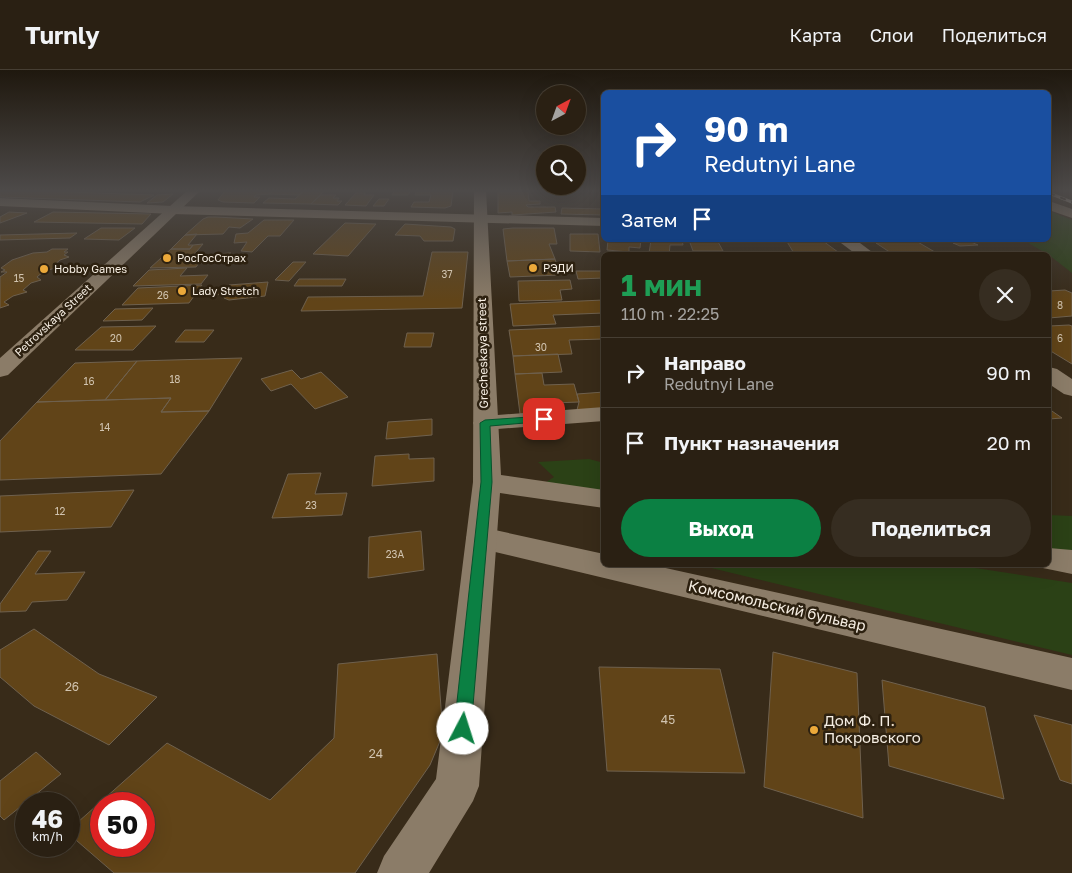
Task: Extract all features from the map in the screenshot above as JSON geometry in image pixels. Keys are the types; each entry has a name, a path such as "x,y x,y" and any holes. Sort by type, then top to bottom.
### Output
{"main road":[{"name":"Petrovskaya Street","path":"0,370 154,227"},
{"name":"Grecheskaya street","path":"401,873 457,786 486,482 479,227"},
{"path":"848,242 863,252"},
{"path":"485,423 601,414"},
{"path":"486,482 601,500"},
{"name":"Комсомольский бульвар","path":"481,538 601,566"},
{"path":"1051,559 1072,562"},
{"name":"Комсомольский бульвар","path":"607,567 1072,674"}],"green space":[{"path":"1051,227 1072,227 1072,273 1051,257 1051,252 1044,252 1026,242 1051,242"},
{"path":"589,459 601,462 601,499 534,490 554,477 538,462"},
{"path":"1051,515 1072,516 1072,562 1051,559"},
{"path":"707,567 969,567 1072,583 1072,655"}],"building":[{"path":"193,227 229,227 223,234 185,235"},
{"path":"255,227 287,227 280,236 268,236 252,252 241,251 247,242 234,243 236,234 248,233"},
{"path":"340,227 373,227 348,256 313,254"},
{"path":"402,227 455,229 453,241 424,241 420,236 395,235"},
{"path":"101,228 135,228 119,240 84,239"},
{"path":"554,228 557,244 549,244 555,259 507,261 503,229"},
{"path":"77,233 70,238 0,240 0,235"},
{"path":"197,234 188,245 193,245 190,249 171,249 185,235"},
{"path":"570,234 598,234 600,252 570,251"},
{"path":"608,242 641,242 640,248 629,247 629,252 607,250"},
{"path":"651,242 682,242 683,245 670,245 669,252 649,252"},
{"path":"690,242 718,242 723,251 693,251"},
{"path":"787,242 824,242 838,252 793,252"},
{"path":"918,242 935,252 890,252 876,243"},
{"path":"971,242 978,245 960,246 953,243"},
{"path":"203,244 191,258 213,257 216,254 231,253 224,262 199,263 196,267 150,268 171,249 190,249 193,245"},
{"path":"52,249 68,249 64,252 68,252 64,255 69,257 60,260 53,266 56,268 44,271 37,277 41,280 31,283 23,290 27,292 13,296 4,302 9,305 0,308 0,277 7,272 1,272 5,270 1,268 12,260 33,253 47,252"},
{"path":"432,252 468,252 462,308 301,311 308,297 423,296"},
{"name":"РЭДИ","path":"555,259 560,275 510,277 507,261"},
{"path":"293,262 306,262 289,281 275,280"},
{"path":"187,268 180,276 208,275 201,284 133,286 149,270"},
{"path":"576,271 601,271 601,278 578,279"},
{"path":"299,279 346,279 342,286 294,286"},
{"path":"570,280 572,289 560,290 562,300 519,301 518,281"},
{"path":"268,282 265,296 229,300 224,298 225,294 214,295 215,291 228,290 229,285"},
{"path":"202,285 189,303 122,305 138,288"},
{"path":"1065,290 1072,293 1072,316 1051,318 1051,291"},
{"path":"601,300 601,313 553,315 556,324 513,326 510,304"},
{"path":"153,308 142,320 103,321 115,309"},
{"path":"156,326 133,350 75,350 101,327"},
{"path":"601,326 601,339 569,340 572,354 513,356 509,330"},
{"path":"1051,326 1072,326 1072,364 1051,351"},
{"path":"185,330 214,330 204,342 175,342"},
{"path":"407,333 434,333 431,347 404,347"},
{"path":"558,354 562,372 515,374 513,356"},
{"path":"242,358 209,411 161,412 171,398 105,400 137,361"},
{"path":"137,361 105,400 37,402 75,363"},
{"path":"292,370 301,379 321,372 348,397 315,409 291,384 271,391 261,379"},
{"path":"542,373 544,385 574,384 579,402 553,403 555,412 520,414 515,374"},
{"path":"601,392 601,409 577,410 579,402 577,394"},
{"path":"171,398 161,412 209,411 161,474 0,480 0,441 37,402"},
{"path":"1051,410 1062,418 1051,419"},
{"path":"432,419 432,435 386,439 388,422"},
{"path":"409,454 409,459 434,458 434,481 372,486 375,456"},
{"path":"321,473 315,494 347,493 342,515 272,518 288,474"},
{"path":"134,490 111,527 0,532 0,496"},
{"path":"421,531 424,570 368,578 369,537"},
{"path":"38,551 51,551 35,574 85,572 67,600 32,602 26,611 0,612 0,604"},
{"path":"34,629 99,674 157,697 109,745 34,706 0,677 0,650"},
{"name":"Дом Ф. П. Покровского","path":"773,652 857,673 863,818 764,787"},
{"path":"437,654 443,734 430,765 355,873 114,873 96,857 155,857 155,792 112,792 167,743 270,800 334,738 338,664"},
{"path":"599,667 720,669 745,773 607,771"},
{"path":"882,680 985,707 1004,799 889,766"},
{"path":"1034,715 1072,725 1072,784 1060,780"},
{"path":"36,752 61,774 39,792 15,792 15,811 4,820 0,816 0,781"},
{"path":"90,811 90,852 80,844 80,820"}],"place":[{"name":"РосГосСтрах","path":"167,258"},
{"name":"РЭДИ","path":"533,268"},
{"name":"Hobby Games","path":"44,269"},
{"name":"Lady Stretch","path":"182,291"},
{"name":"Дом Ф. П. Покровского","path":"814,730"}],"route":[{"path":"463,729 486,482 485,423 544,419"}]}
